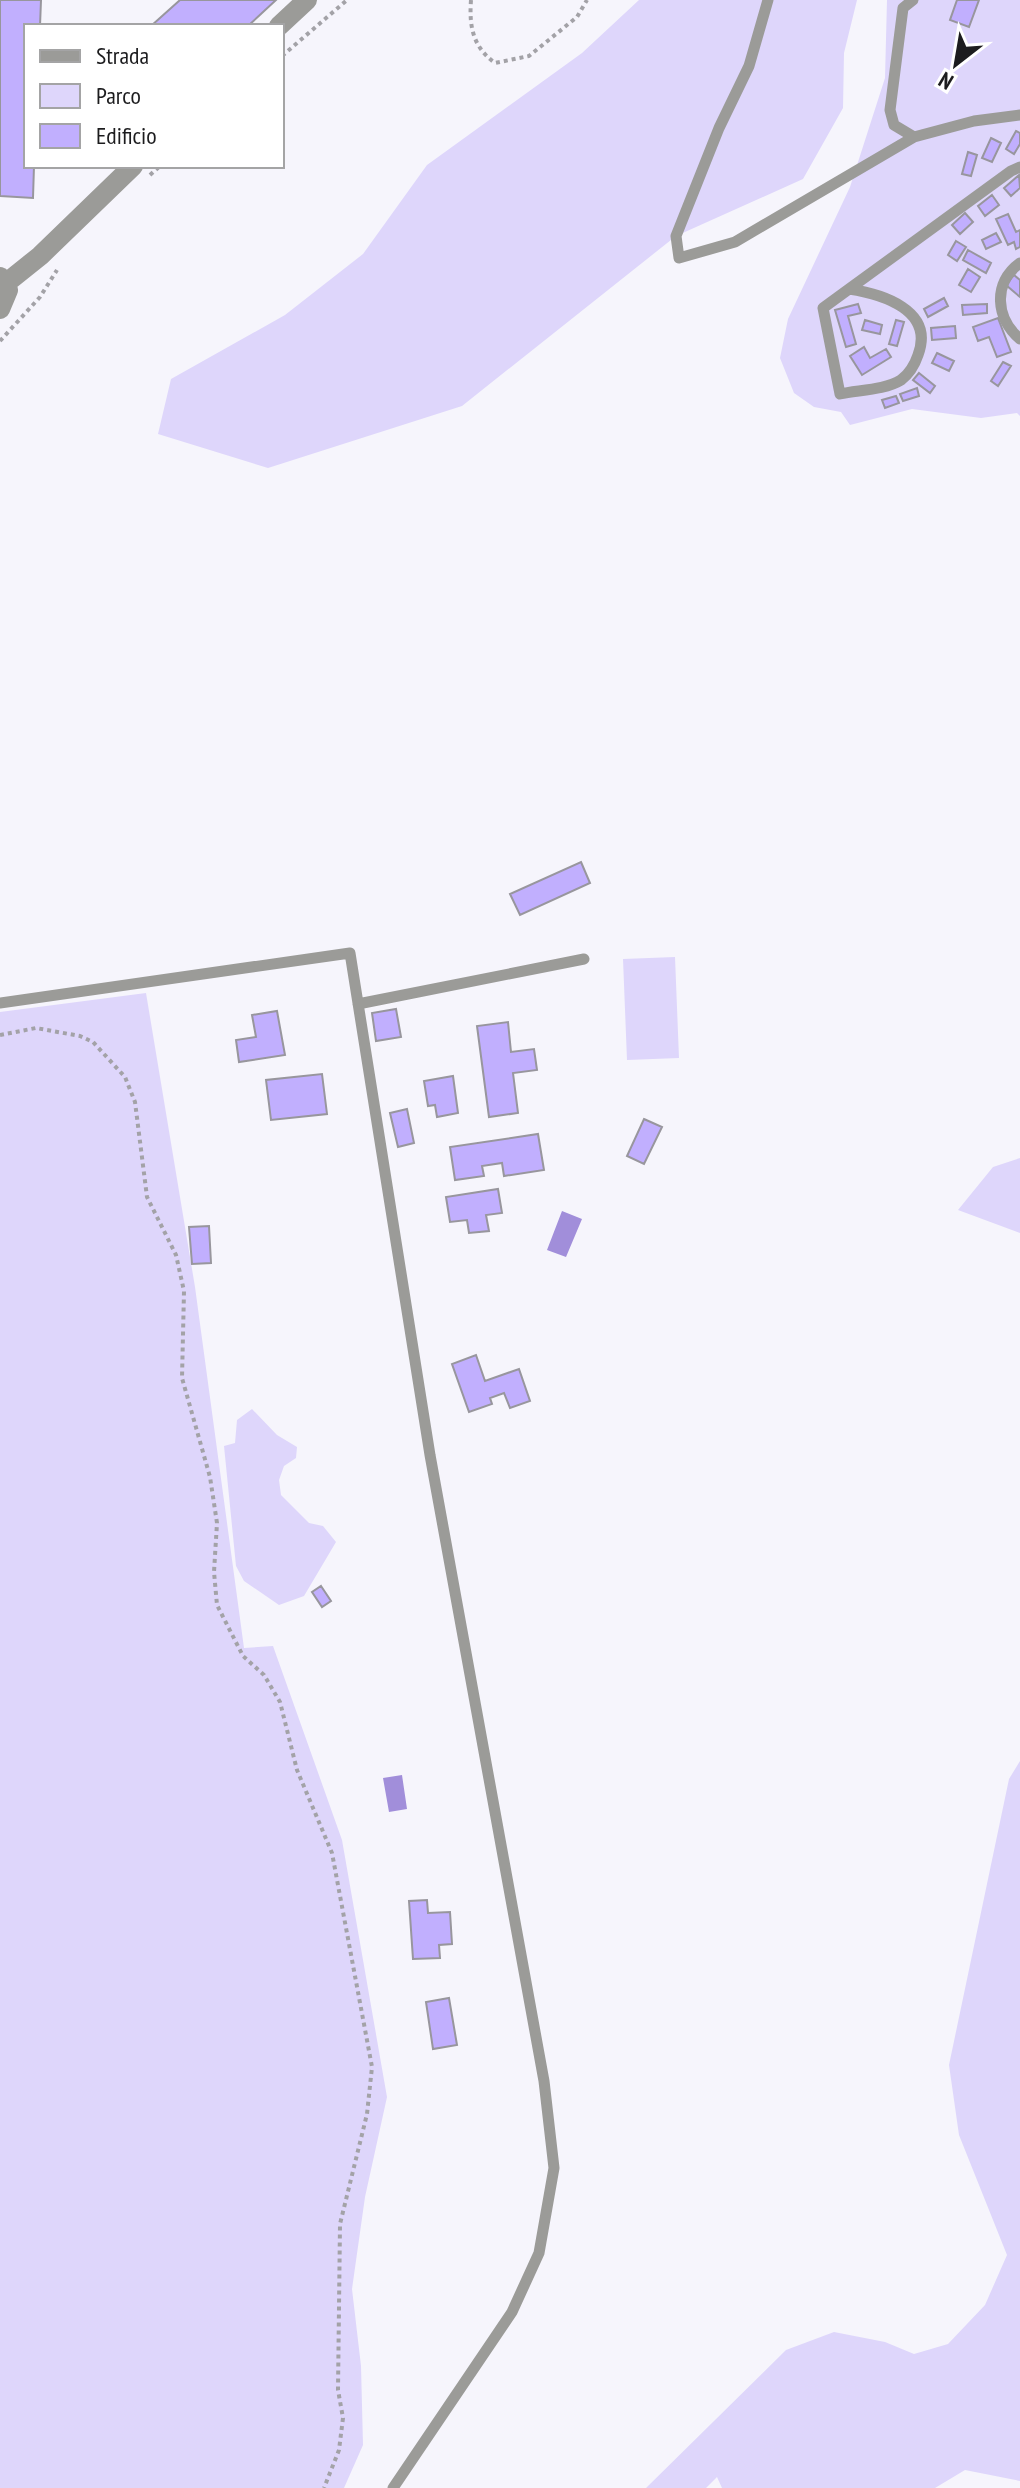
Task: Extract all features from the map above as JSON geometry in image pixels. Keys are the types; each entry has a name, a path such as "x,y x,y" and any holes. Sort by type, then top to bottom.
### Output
{"street":[{"path":"281,24 307,0"},
{"path":"0,309 7,298 3,280 40,256 136,175"}],"lane":[{"path":"768,0 749,66 719,128 676,236 679,258 735,242 914,137 974,121 1020,115"},
{"path":"913,0 903,8 890,117 899,130 914,137"},
{"path":"849,289 883,296 902,306 917,322 922,340 914,365 902,379 840,394 823,308 849,289 1020,167"},
{"path":"1020,263 1009,274 1000,298 1003,318 1020,339"},
{"path":"0,1003 350,953 430,1455 544,2081 554,2168 539,2253 512,2312 393,2488"},
{"path":"358,1004 584,959"}],"path":[{"path":"284,54 347,0"},
{"path":"471,0 470,22 479,52 495,63 529,56 577,17 587,0"},
{"path":"0,341 40,297 64,261"},
{"path":"0,1035 9,1030 36,1028 80,1036 93,1042 125,1077 135,1102 147,1197 176,1255 184,1291 182,1378 210,1477 217,1523 214,1572 217,1605 243,1656 264,1675 280,1702 297,1770 332,1853 372,2067 367,2114 340,2224 338,2390 343,2418 339,2450 324,2488"}],"green space":[{"path":"639,0 857,0 844,53 843,108 803,179 676,236 462,406 268,468 158,434 171,379 285,315 363,254 427,165 582,53"},
{"path":"887,0 1020,0 1020,416 1017,413 981,418 912,409 850,425 841,412 814,407 794,393 780,358 788,319 850,187 885,78"},
{"path":"675,957 679,1058 627,1060 623,959"},
{"path":"146,993 195,1287 244,1648 273,1646 342,1840 387,2097 365,2197 352,2289 361,2366 363,2445 344,2488 0,2488 0,1012"},
{"path":"1020,1158 1020,1233 958,1210 993,1167"},
{"path":"252,1409 277,1435 297,1447 296,1458 284,1466 279,1480 281,1495 309,1523 323,1526 336,1542 304,1596 279,1605 244,1581 236,1566 224,1446 235,1443 237,1420"},
{"path":"1020,1761 1020,2481 965,2470 935,2488 722,2488 717,2477 706,2488 646,2488 786,2350 834,2332 885,2342 914,2354 948,2344 985,2305 1007,2255 959,2135 949,2065 1009,1779"}],"shaded area":[{"path":"562,1211 582,1219 566,1257 547,1250"},
{"path":"402,1775 407,1809 389,1812 383,1778"}],"building":[{"path":"0,0 41,0 40,24 24,24 24,168 34,168 33,198 0,196"},
{"path":"180,0 276,0 250,24 153,24"},
{"path":"957,0 979,0 969,27 950,20"},
{"path":"1016,131 1020,133 1020,144 1014,154 1006,149"},
{"path":"991,138 1001,143 992,162 982,158"},
{"path":"968,152 977,155 971,176 962,174"},
{"path":"1019,175 1020,188 1011,196 1004,188"},
{"path":"992,195 999,205 985,216 978,206"},
{"path":"965,213 973,222 960,234 952,225"},
{"path":"1008,214 1016,232 1020,230 1020,247 1016,249 1014,242 1008,245 996,219"},
{"path":"996,233 1001,242 986,249 982,240"},
{"path":"956,241 966,247 957,261 948,255"},
{"path":"968,250 991,263 986,273 963,260"},
{"path":"968,269 980,277 971,292 959,285"},
{"path":"1014,275 1020,280 1020,297 1006,285"},
{"path":"944,298 948,306 928,317 924,309"},
{"path":"858,304 861,313 848,316 856,344 846,347 835,310"},
{"path":"987,304 987,313 963,315 962,305"},
{"path":"998,318 1011,352 997,357 989,337 978,341 973,327"},
{"path":"865,320 882,325 880,334 862,330"},
{"path":"896,320 904,322 897,346 889,344"},
{"path":"955,326 956,338 932,340 931,328"},
{"path":"864,347 870,358 886,349 891,357 862,375 850,356"},
{"path":"937,353 954,361 949,371 932,363"},
{"path":"1003,362 1011,366 998,386 991,381"},
{"path":"919,373 935,386 930,393 913,380"},
{"path":"917,388 919,396 903,401 900,394"},
{"path":"896,396 899,403 885,408 882,400"},
{"path":"581,862 590,883 520,915 510,894"},
{"path":"396,1009 401,1037 376,1041 372,1013"},
{"path":"277,1011 285,1055 239,1062 236,1040 256,1037 252,1015"},
{"path":"508,1022 511,1052 534,1049 537,1070 513,1073 518,1113 489,1117 477,1026"},
{"path":"322,1074 327,1114 271,1120 266,1080"},
{"path":"453,1076 458,1113 437,1117 435,1105 428,1106 424,1081"},
{"path":"407,1109 414,1143 398,1147 390,1113"},
{"path":"644,1119 662,1127 644,1164 627,1156"},
{"path":"538,1134 544,1170 504,1176 502,1163 482,1166 484,1176 455,1180 450,1147"},
{"path":"498,1189 502,1213 486,1215 489,1231 469,1233 467,1220 450,1222 446,1197"},
{"path":"209,1226 211,1263 192,1264 189,1227"},
{"path":"476,1355 485,1381 519,1369 530,1401 510,1408 504,1393 490,1398 492,1404 469,1412 452,1364"},
{"path":"321,1586 331,1601 322,1607 312,1592"},
{"path":"427,1900 428,1913 450,1912 452,1944 439,1945 440,1958 413,1959 409,1901"},
{"path":"449,1998 457,2045 433,2049 426,2002"}]}
